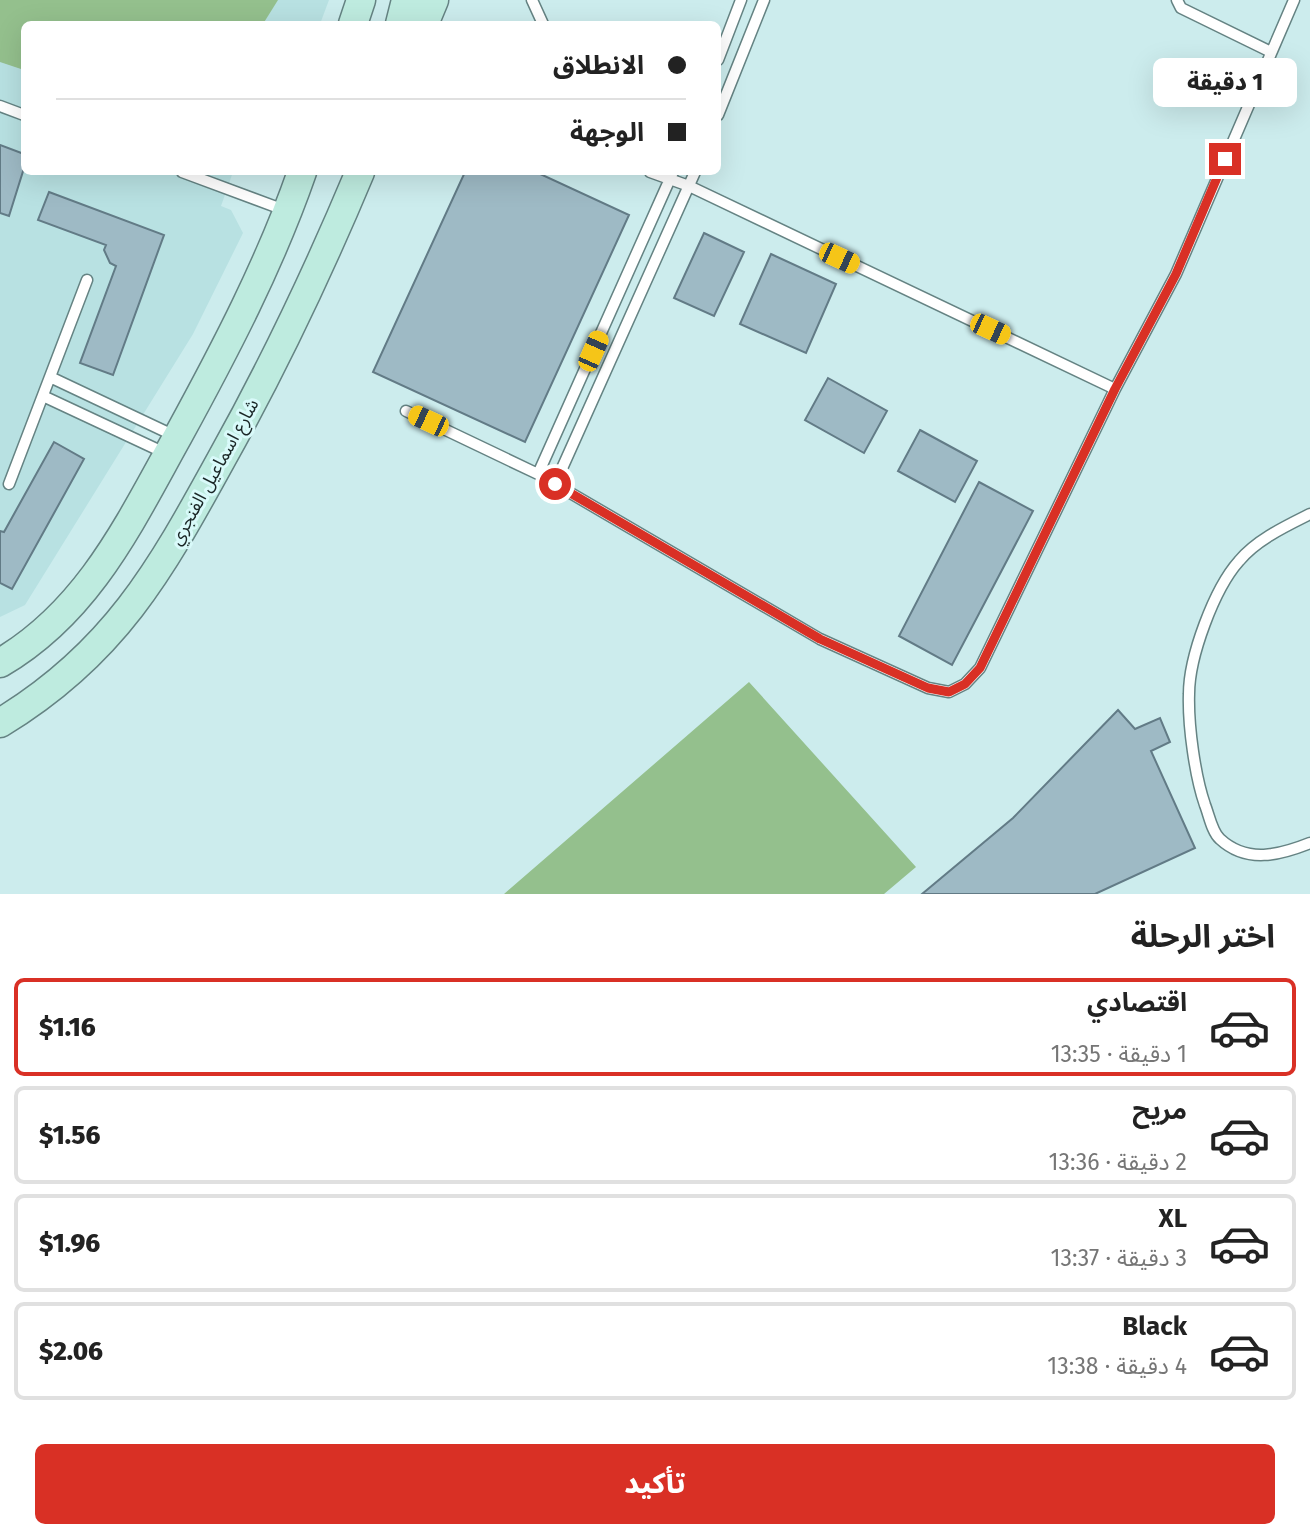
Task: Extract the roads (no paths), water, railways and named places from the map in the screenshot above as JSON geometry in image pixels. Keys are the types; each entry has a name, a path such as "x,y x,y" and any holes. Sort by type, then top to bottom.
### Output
{"main road":[{"path":"354,21 361,0"},
{"path":"401,21 406,0"},
{"path":"425,21 434,0"},
{"path":"0,663 51,626 85,590 115,550 224,353 288,211 301,175"},
{"name":"شارع اسماعيل الفنجري","path":"0,723 39,698 82,662 121,622 154,578 268,376 359,175"}],"lane":[{"path":"532,0 542,21"},
{"path":"721,52 741,0"},
{"path":"721,108 764,0"},
{"path":"1177,0 1181,8 1271,52"},
{"path":"406,411 538,474 820,639 928,688 949,692 965,684 980,668 1115,389 1176,274 1294,0"},
{"path":"0,106 21,113"},
{"path":"189,175 288,211"},
{"path":"538,474 671,175 1115,389"},
{"path":"555,484 694,175"},
{"path":"9,484 87,279"},
{"path":"50,377 172,446"},
{"path":"43,396 172,446"},
{"path":"1310,514 1279,530 1239,561 1205,619 1188,693 1199,788 1217,837 1233,849 1250,855 1284,854 1310,843"}]}
